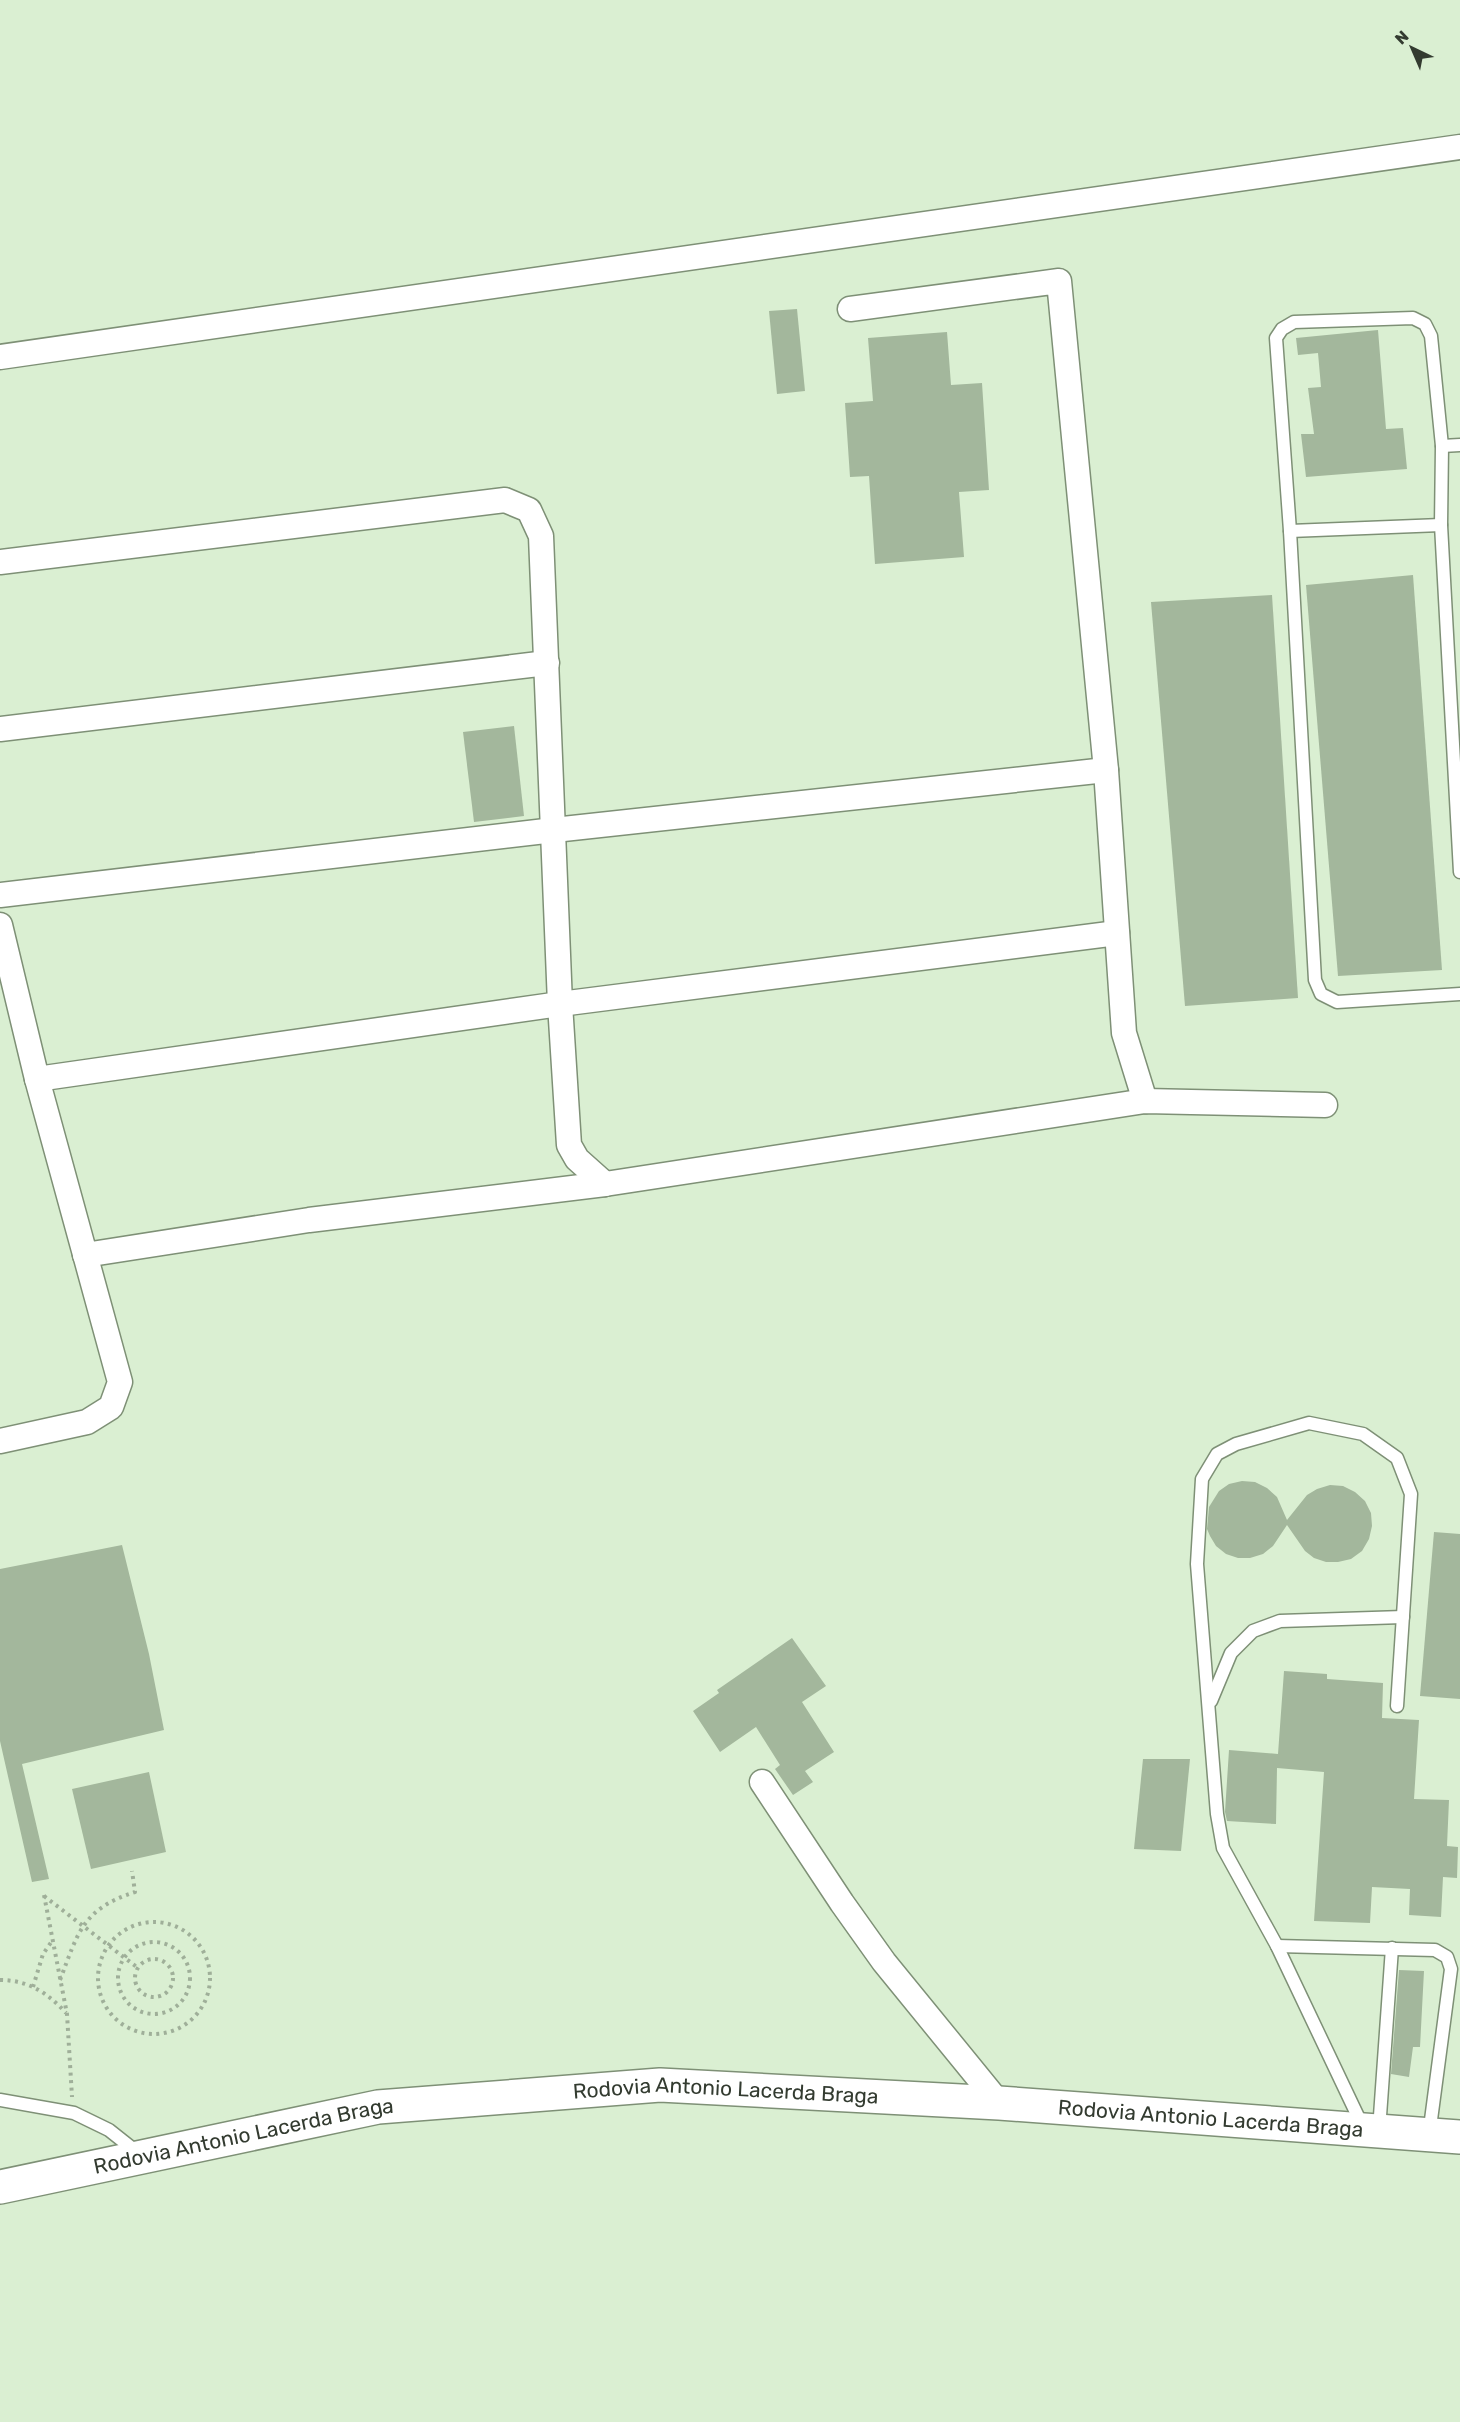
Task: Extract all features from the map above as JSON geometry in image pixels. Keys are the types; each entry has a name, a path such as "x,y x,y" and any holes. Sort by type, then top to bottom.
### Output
{"main road":[{"name":"Rodovia Antonio Lacerda Braga","path":"0,2187 378,2107 660,2085 999,2103 1444,2136"}],"street":[{"path":"0,357 1460,147"},
{"path":"850,309 1059,281 1106,770 1124,1033 1145,1101"},
{"path":"0,562 505,500 529,510 541,536 560,1004 569,1145 577,1159 605,1184"},
{"path":"0,729 547,663"},
{"path":"0,895 554,830 1106,770"},
{"path":"0,925 37,1079 120,1382 111,1407 87,1422 0,1441"},
{"path":"37,1079 560,1004 1117,933"},
{"path":"85,1255 309,1220 605,1184 1145,1101 1325,1105"},
{"path":"762,1782 884,1962 999,2103"}],"lane":[{"path":"1460,872 1441,525 1442,446 1431,336 1425,324 1413,318 1293,322 1282,329 1276,338 1290,531 1315,980 1322,994 1337,1002 1460,994"},
{"path":"1442,446 1460,445"},
{"path":"1290,531 1441,525"},
{"path":"1372,2131 1277,1946 1223,1848 1217,1814 1197,1564 1202,1479 1217,1454 1236,1444 1309,1423 1364,1434 1397,1458 1411,1494 1397,1706"},
{"path":"1210,1704 1231,1653 1253,1631 1280,1620 1403,1617"},
{"path":"1277,1946 1435,1950 1447,1957 1451,1969 1444,2136"},
{"path":"1372,2131 1392,1948"},
{"path":"0,2100 74,2113 109,2130 144,2157"}],"path":[{"path":"60,1981 76,1936 90,1916 105,1905 135,1892 132,1870"},
{"path":"74,2113 67,2014 44,1895 138,1968"},
{"path":"159,1922 177,1927 193,1937 204,1953 209,1971 208,1990 201,2008 189,2021 174,2030 156,2034 138,2032 122,2025 109,2012 100,1996 98,1979 100,1961 108,1945 122,1932 139,1924 159,1922"},
{"path":"33,1987 43,1954 52,1940"},
{"path":"164,1943 175,1948 189,1965 189,1987 184,1999 163,2013 151,2014 139,2011 125,1998 118,1981 125,1958 142,1944 164,1943"},
{"path":"154,1959 166,1963 173,1974 172,1986 163,1996 157,1998 145,1996 136,1986 138,1968 142,1963 154,1959"},
{"path":"0,1980 15,1980 33,1987 52,1997 67,2014"}],"building":[{"path":"797,309 805,391 777,394 769,311"},
{"path":"1378,330 1386,429 1403,428 1407,469 1306,477 1301,434 1314,434 1308,388 1321,387 1318,353 1298,355 1296,338"},
{"path":"947,332 951,385 982,383 989,490 959,492 964,557 875,564 869,476 850,477 845,403 873,401 868,338"},
{"path":"1413,575 1442,970 1338,976 1306,585"},
{"path":"1272,595 1298,998 1185,1006 1151,602"},
{"path":"514,726 524,816 474,822 463,732"},
{"path":"1242,1481 1255,1482 1267,1488 1277,1497 1287,1520 1307,1495 1330,1485 1343,1486 1355,1492 1365,1501 1371,1513 1372,1526 1369,1539 1362,1551 1351,1559 1326,1562 1314,1558 1305,1551 1287,1525 1273,1546 1263,1554 1250,1558 1238,1558 1226,1554 1216,1546 1207,1529 1209,1507 1219,1491 1229,1484"},
{"path":"1434,1532 1460,1534 1460,1699 1420,1696"},
{"path":"122,1545 149,1654 164,1730 22,1764 49,1879 32,1882 0,1741 0,1569"},
{"path":"792,1638 826,1686 802,1702 834,1752 805,1771 813,1782 793,1795 775,1769 780,1765 756,1727 720,1752 693,1711 719,1693 717,1690"},
{"path":"1284,1671 1327,1674 1327,1679 1383,1683 1382,1718 1419,1720 1414,1799 1449,1800 1447,1846 1458,1847 1457,1878 1443,1877 1441,1917 1409,1915 1410,1889 1372,1887 1370,1923 1314,1921 1324,1772 1277,1768 1276,1824 1227,1821 1225,1812 1229,1750 1278,1754"},
{"path":"1143,1759 1190,1759 1181,1851 1134,1849"},
{"path":"149,1772 166,1852 91,1869 72,1789"},
{"path":"1399,1970 1424,1971 1420,2047 1413,2047 1409,2077 1391,2074"}]}
